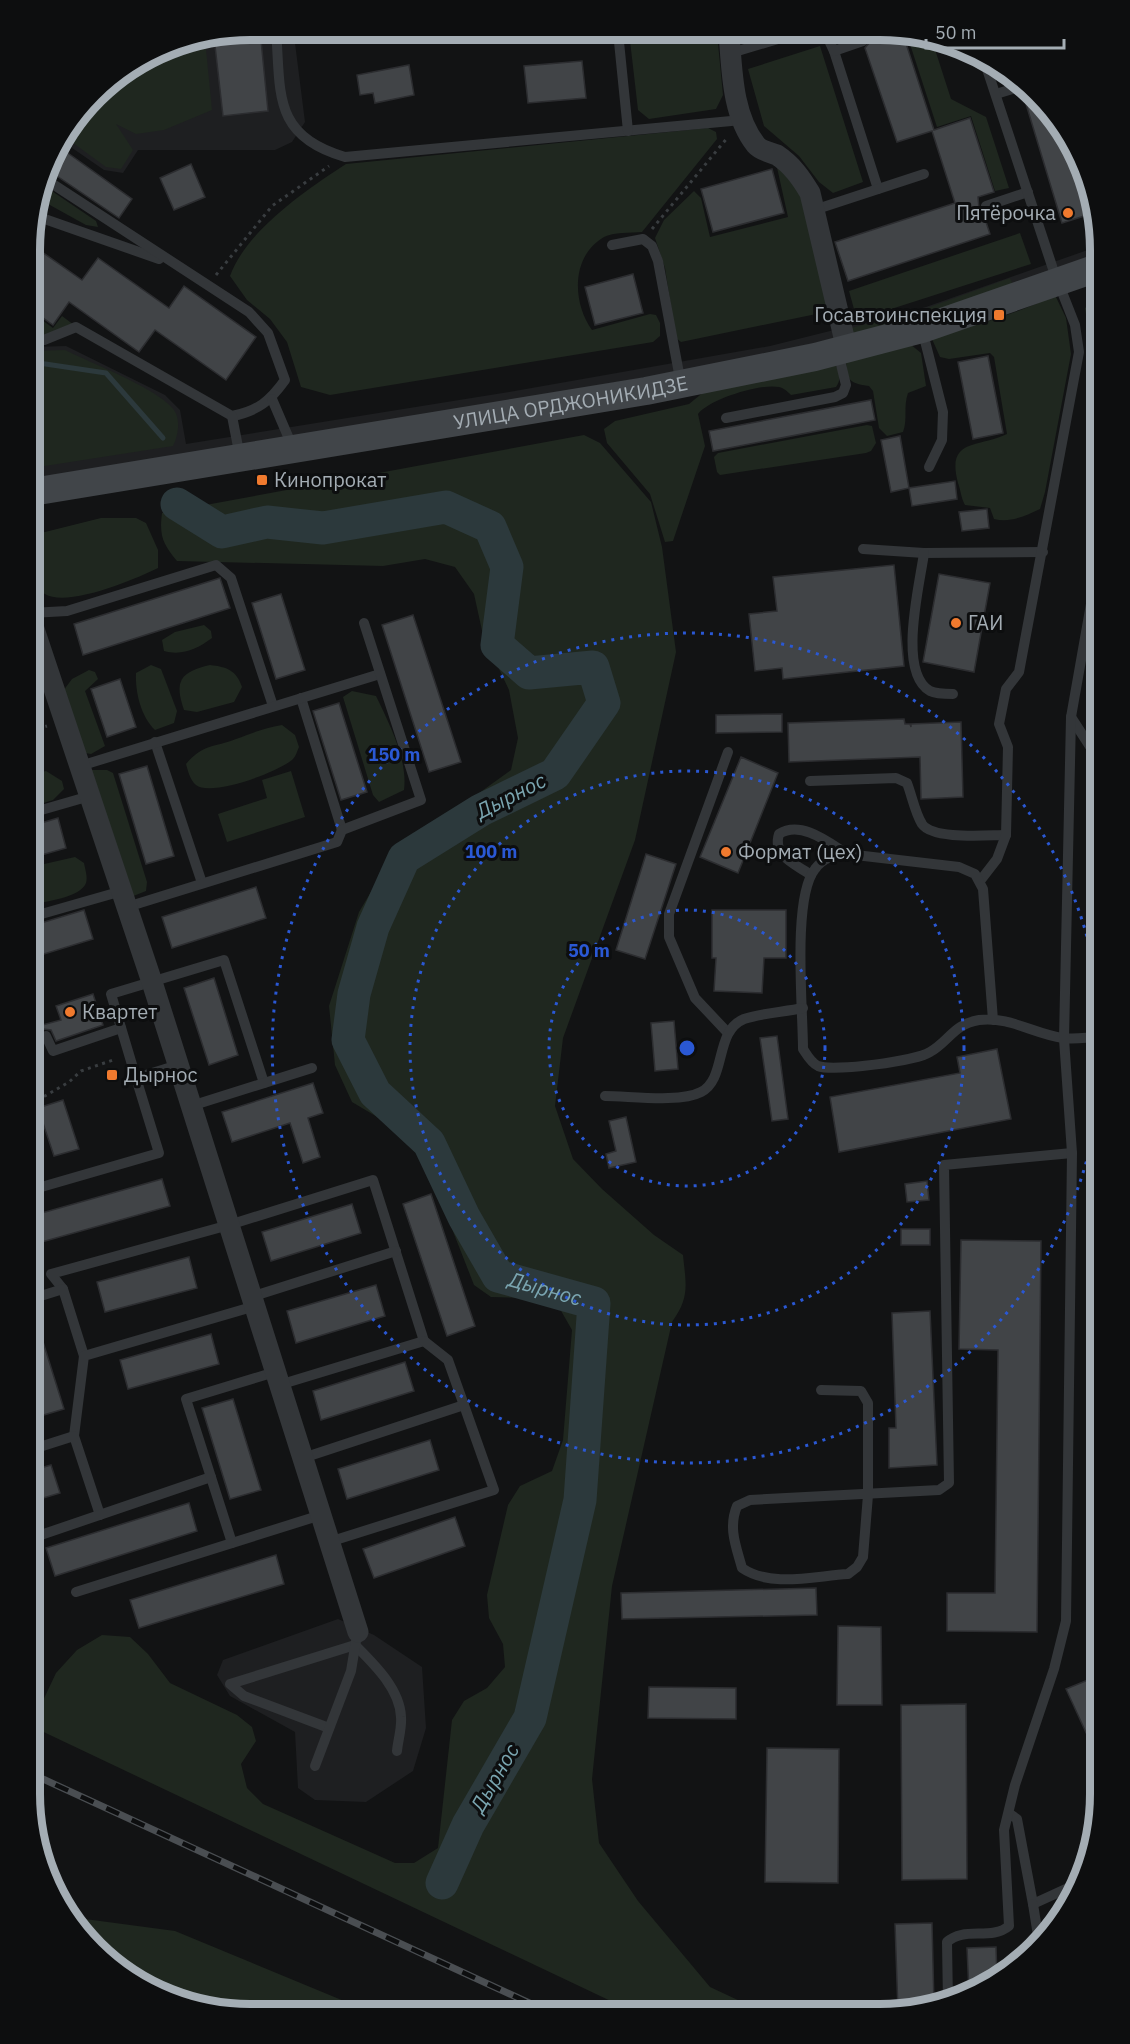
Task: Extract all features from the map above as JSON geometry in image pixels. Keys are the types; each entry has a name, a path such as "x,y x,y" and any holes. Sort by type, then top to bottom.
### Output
{"main road":[{"name":"УЛИЦА ОРДЖОНИКИДЗЕ","path":"40,491 681,384 843,351 922,328 1090,271"}],"street":[{"path":"730,43 734,85 742,120 757,147 777,156 799,174 810,193 843,351"},
{"path":"40,647 152,982 321,1515 357,1639"}],"lane":[{"path":"619,40 628,131"},
{"path":"730,43 749,40"},
{"path":"829,40 878,189"},
{"path":"277,41 282,107 296,131 321,150 345,157 742,120"},
{"path":"834,51 863,41"},
{"path":"980,881 997,859 1006,835 1008,747 999,724 1005,689 1019,672 1079,352 1075,325 988,71"},
{"path":"996,94 1013,89"},
{"path":"814,210 924,174"},
{"path":"40,340 76,327 232,416 254,412 272,399 285,380 268,333 249,312 52,183"},
{"path":"986,206 1028,192"},
{"path":"43,218 176,265"},
{"path":"612,245 643,239 652,246 658,261 681,384"},
{"path":"922,328 943,412 942,440 928,467"},
{"path":"726,418 834,397 843,393 846,385 843,351"},
{"path":"272,399 294,450"},
{"path":"232,416 240,459"},
{"path":"863,549 924,553 1043,552"},
{"path":"924,553 912,640 916,676 930,691 953,694"},
{"path":"40,612 67,611 216,565 231,578 273,706"},
{"path":"948,1992 947,1942 955,1935 1002,1932 1009,1926 1004,1830 1010,1814 1015,1785 1054,1669 1066,1621 1072,1153 1064,1039 1071,717 1090,611"},
{"path":"342,830 421,800 364,623"},
{"path":"80,766 380,674"},
{"path":"40,915 202,883 337,842 342,830 300,698"},
{"path":"1071,717 1090,746"},
{"path":"155,742 202,883"},
{"path":"728,752 669,914 669,937 695,998 728,1033"},
{"path":"810,781 896,778 907,783 922,824 930,831 941,834 1006,835"},
{"path":"40,810 90,796"},
{"path":"811,875 780,854 776,844 779,834 788,828 806,831 847,854"},
{"path":"993,1020 983,888 975,874 959,867 847,854 835,855 822,861 811,875 802,902 803,1049 809,1059 819,1066 835,1068 915,1058 930,1052 954,1029 978,1020 993,1020 1002,1020 1064,1039 1089,1038"},
{"path":"40,1187 159,1153 111,994 224,960 264,1083"},
{"path":"605,1096 690,1096 704,1091 713,1078 728,1033 742,1020 803,1008"},
{"path":"46,1036 53,1051 121,1028"},
{"path":"136,1078 178,1065"},
{"path":"191,1106 312,1068"},
{"path":"821,1390 861,1391 868,1403 868,1495 862,1557 857,1567 848,1574 768,1579 753,1575 742,1568 731,1521 737,1506 750,1500 868,1495 939,1490 949,1483 944,1165 1072,1153"},
{"path":"100,1515 74,1436 84,1356 63,1289 51,1274 229,1225 373,1180 424,1341 448,1360 494,1490 329,1542"},
{"path":"84,1356 396,1251"},
{"path":"40,1296 63,1289"},
{"path":"232,1543 186,1399 424,1341"},
{"path":"303,1458 464,1405"},
{"path":"40,1447 74,1436"},
{"path":"40,1535 211,1477"},
{"path":"76,1592 321,1515"},
{"path":"329,1728 244,1696 230,1684 357,1639"},
{"path":"315,1766 351,1671 357,1639"},
{"path":"357,1639 398,1699 402,1719 397,1750"},
{"path":"1010,1814 1017,1819 1037,1931"},
{"path":"1033,1904 1066,1889"}],"path":[{"path":"643,239 742,120"},
{"path":"208,286 272,206 345,157"},
{"path":"40,1099 69,1082 81,1071 129,1054"}],"shaded area":[{"path":"630,40 718,40 723,95 716,109 649,119 638,110"},
{"path":"237,41 297,41 295,43 305,122 292,142 275,150 138,150 123,173 104,170 69,146 93,112 112,93 145,69 170,56 209,45"},
{"path":"910,43 935,49 951,99 986,117 1009,188 995,191 971,116 937,127"},
{"path":"206,46 212,110 164,130 136,134 116,124 133,150 121,169 106,167 71,142 93,112 112,93 145,69 170,56"},
{"path":"820,46 863,182 833,193 819,182 799,156 764,126 748,69"},
{"path":"708,128 716,132 717,139 642,232 617,233 604,237 593,245 580,267 578,293 585,319 592,330 650,314 656,315 660,323 660,336 653,342 330,395 301,387 287,342 270,319 247,300 230,276 249,243 263,228 296,199 346,164"},
{"path":"776,163 806,196 832,308 826,312 681,342 676,338 665,268 655,238 664,220 694,191 701,198 710,237 788,217"},
{"path":"50,190 96,221 98,227 86,225 46,203"},
{"path":"1020,233 1031,264 857,320 849,291"},
{"path":"1090,249 1090,259 918,318 736,362 40,481 40,347 66,346 165,395 180,410 186,444 509,392 770,346 926,307"},
{"path":"1010,278 1015,289 854,338 851,328 927,308"},
{"path":"1055,295 1066,318 1071,354 1045,492 1040,509 1012,519 994,519 990,508 965,505 955,469 961,451 1007,434 994,357 990,353 949,359 940,357 932,339 937,334 997,318"},
{"path":"1090,304 1090,340 1085,308"},
{"path":"62,316 74,325 50,335 40,335 40,319 53,328"},
{"path":"910,344 921,353 926,386 908,393 903,432 887,436 879,428 873,391 869,386 851,380 847,373 846,361"},
{"path":"65,350 140,385 166,402 178,418 173,446 40,467 40,351"},
{"path":"835,363 839,372 836,387 791,395 779,387 760,387 724,398 704,408 698,414 705,446 673,541 665,542 650,494 607,443 604,429 615,421 689,404 705,391"},
{"path":"1090,367 1090,389 1087,387"},
{"path":"867,425 872,426 876,443 871,451 866,453 720,475 717,472 714,457 718,453"},
{"path":"584,435 600,443 651,502 662,547 676,652 635,840 563,1038 555,1106 573,1159 602,1189 654,1235 683,1255 686,1283 682,1305 672,1322 612,1586 592,1779 599,1843 638,1901 710,1987 747,2004 617,2004 40,1730 40,1707 56,1673 77,1650 102,1635 130,1637 148,1654 170,1683 237,1715 252,1727 256,1741 241,1764 247,1788 263,1804 395,1863 414,1863 438,1848 452,1720 464,1701 487,1688 505,1667 503,1644 489,1618 487,1595 508,1505 520,1486 552,1471 563,1440 572,1330 560,1309 530,1298 491,1297 474,1285 427,1165 389,1124 352,1102 335,1065 329,1006 359,912 393,855 511,770 518,738 509,690 483,635 474,594 455,567 425,559 383,566 177,561 163,539 162,513"},
{"path":"101,518 136,518 146,523 158,550 158,568 118,585 85,595 55,597 40,590 41,533"},
{"path":"204,625 211,631 212,638 206,642 183,652 164,651 162,640 175,632"},
{"path":"151,665 161,669 177,711 174,723 155,730 143,711 136,680 136,673"},
{"path":"210,665 226,668 237,677 242,687 234,702 197,712 184,710 180,692 182,679 192,671"},
{"path":"89,670 95,672 98,679 85,691 105,746 91,754 85,753 63,691 72,679"},
{"path":"352,691 376,696 392,730 403,766 404,790 379,802 373,795 343,697"},
{"path":"282,725 295,735 299,747 294,758 285,764 260,776 216,788 204,788 192,781 186,764 198,752"},
{"path":"90,770 107,770 113,773 147,882 146,891 131,897"},
{"path":"46,771 62,781 64,789 53,800 40,804 40,772"},
{"path":"291,771 305,817 227,842 218,814 267,798 262,780"},
{"path":"75,857 84,863 87,881 77,892 40,903 40,865"},
{"path":"338,1619 374,1635 422,1667 426,1728 413,1771 366,1802 315,1800 298,1788 295,1732 230,1696 217,1675 223,1660"},
{"path":"82,1919 175,1931 344,2001 343,2004 223,2002 170,1988 123,1960 102,1942"}],"building":[{"path":"869,40 906,43 934,130 970,118 994,192 978,197 979,209 983,213 990,234 848,281 835,242 955,203 932,131 897,142 865,48 870,42"},
{"path":"261,41 268,111 223,116 215,44"},
{"path":"582,61 586,98 528,103 524,66"},
{"path":"409,65 414,95 375,103 373,93 360,95 357,75"},
{"path":"1025,100 1054,134 1068,158 1078,183 1086,216 1062,223"},
{"path":"66,151 132,199 119,218 55,174"},
{"path":"191,164 205,197 174,210 160,178"},
{"path":"772,169 784,213 713,232 701,189"},
{"path":"40,251 82,280 98,258 169,308 184,286 256,337 226,380 155,330 139,352 69,302 53,325 40,316"},
{"path":"633,274 643,313 595,325 585,287"},
{"path":"988,356 1003,433 973,439 958,362"},
{"path":"871,400 875,420 713,451 709,431"},
{"path":"900,436 909,488 891,492 881,440"},
{"path":"955,481 957,499 912,506 909,488"},
{"path":"987,509 989,528 962,531 959,512"},
{"path":"894,565 904,666 783,679 782,668 755,671 749,614 777,611 773,577"},
{"name":"ГАИ","path":"939,574 990,583 974,672 923,662"},
{"path":"220,578 230,608 83,655 74,624"},
{"path":"281,594 305,670 276,679 252,603"},
{"path":"413,615 461,762 429,772 382,625"},
{"path":"120,679 136,727 107,737 91,689"},
{"path":"339,703 367,792 341,800 313,711"},
{"path":"782,714 782,732 716,733 716,715"},
{"path":"904,719 905,724 910,724 911,727 911,724 961,722 963,797 921,799 920,757 789,762 788,723"},
{"path":"741,757 778,773 738,873 700,857"},
{"path":"147,766 174,856 146,864 119,774"},
{"path":"58,818 66,848 40,855 40,823"},
{"path":"646,854 676,864 645,959 616,950"},
{"path":"256,887 266,918 172,948 162,917"},
{"path":"84,910 93,939 40,955 40,923"},
{"path":"712,910 786,910 786,958 764,958 762,993 714,991 716,958 712,958"},
{"path":"214,978 238,1055 209,1065 184,988"},
{"path":"93,994 103,1025 56,1041 51,1030 43,1029 40,1034 40,1026 61,1020 56,1006"},
{"path":"674,1021 678,1069 655,1071 651,1023"},
{"path":"777,1036 788,1119 772,1121 760,1038"},
{"path":"997,1049 1011,1119 839,1152 830,1097 960,1073 957,1057"},
{"path":"313,1083 323,1113 308,1118 320,1157 303,1163 290,1123 232,1142 222,1112"},
{"path":"63,1100 79,1149 54,1156 40,1114 40,1107"},
{"path":"626,1117 636,1162 609,1168 606,1154 616,1151 609,1121"},
{"path":"162,1179 170,1206 40,1242 40,1213"},
{"path":"927,1181 929,1200 907,1202 905,1184"},
{"path":"431,1194 475,1326 447,1336 403,1204"},
{"path":"352,1204 361,1233 271,1261 262,1232"},
{"path":"901,1229 930,1229 930,1245 901,1245"},
{"path":"961,1240 1041,1241 1037,1632 947,1631 947,1593 995,1593 998,1350 959,1349"},
{"path":"189,1257 197,1288 105,1312 97,1282"},
{"path":"376,1285 385,1316 296,1343 287,1311"},
{"path":"930,1311 937,1465 889,1468 889,1428 896,1428 892,1313"},
{"path":"40,1332 64,1409 40,1416"},
{"path":"211,1334 219,1364 128,1389 120,1360"},
{"path":"405,1362 414,1391 321,1420 313,1391"},
{"path":"233,1399 261,1490 230,1499 202,1408"},
{"path":"430,1440 439,1470 347,1499 338,1469"},
{"path":"51,1465 60,1493 40,1499 40,1468"},
{"path":"189,1503 197,1531 55,1576 46,1548"},
{"path":"455,1517 465,1546 374,1578 363,1549"},
{"path":"276,1555 284,1584 139,1628 130,1600"},
{"path":"816,1588 817,1615 622,1619 621,1593"},
{"path":"838,1626 881,1627 882,1705 837,1705"},
{"path":"1089,1679 1089,1739 1066,1689"},
{"path":"649,1687 736,1688 736,1719 648,1718"},
{"path":"966,1704 967,1879 902,1880 901,1705"},
{"path":"767,1748 839,1749 838,1883 765,1882"},
{"path":"932,1923 934,1996 898,2003 895,1924"},
{"path":"996,1947 997,1968 969,1983 967,1948"}],"waterway":[{"name":"Дырнос","path":"40,363 106,373 163,438"},
{"name":"Дырнос","path":"177,504 222,532 267,522 323,528 446,507 490,527 507,567 497,645 529,673 593,667 604,703 555,774 481,810 404,858 373,927 354,994 348,1040 375,1093 429,1143 464,1217 498,1276 594,1303 580,1500 530,1718 468,1825 442,1883"}],"railway":[{"path":"40,1778 531,2004"}],"place":[{"name":"Пятёрочка","path":"1068,213"},
{"name":"Госавтоинспекция","path":"999,315"},
{"name":"Кинопрокат","path":"262,480"},
{"name":"ГАИ","path":"956,623"},
{"name":"Формат (цех)","path":"726,852"},
{"name":"Квартет","path":"70,1012"},
{"name":"Дырнос","path":"112,1075"}]}
